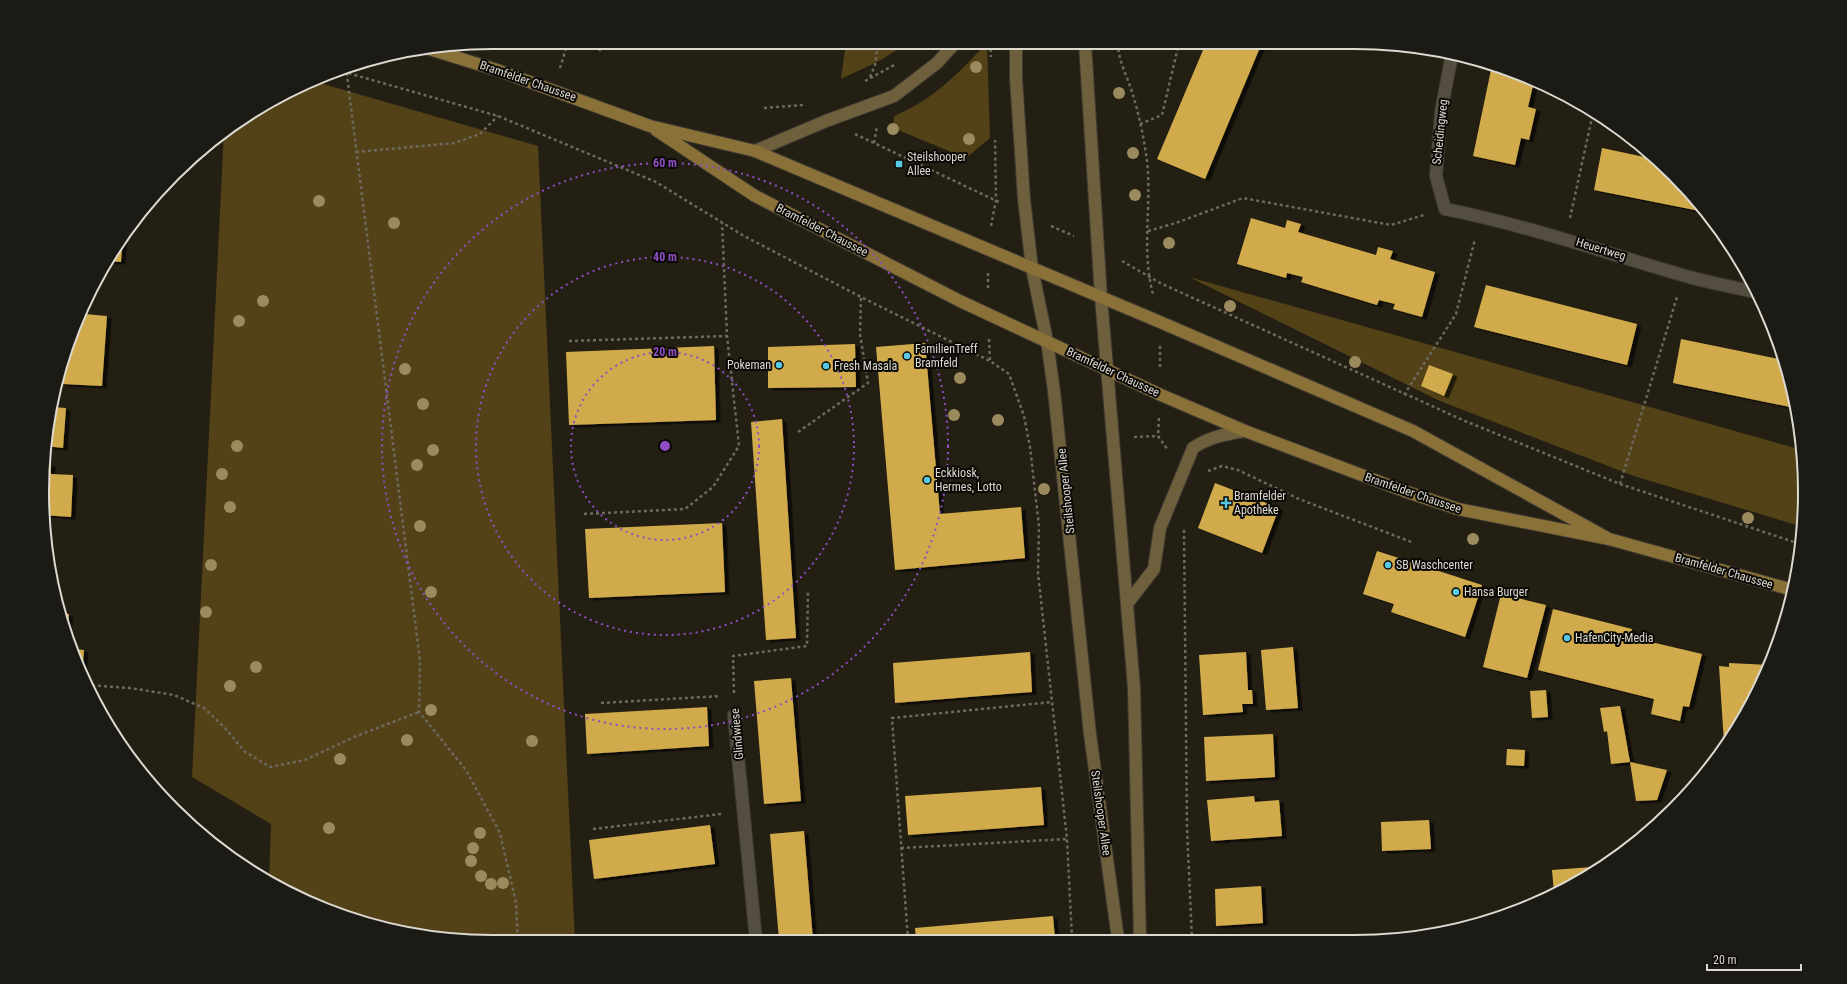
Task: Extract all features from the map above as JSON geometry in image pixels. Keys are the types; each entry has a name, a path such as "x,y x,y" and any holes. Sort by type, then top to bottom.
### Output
{"main road":[{"path":"755,151 826,121 894,96 937,63 950,49"},
{"name":"Steilshooper Allee","path":"1016,49 1016,78 1024,199 1032,268 1047,341 1061,444 1090,734 1117,935"},
{"path":"1086,49 1101,297 1134,688 1140,935"},
{"name":"Bramfelder Chaussee","path":"440,52 553,89 650,126 755,151 1160,322 1413,431 1608,539"},
{"name":"Bramfelder Chaussee","path":"650,126 755,196 960,301 1161,395 1245,431 1404,491 1458,509 1608,539 1787,588"},
{"path":"1127,604 1154,569 1160,528 1193,448 1218,436 1245,431"}],"street":[{"name":"Scheidingweg","path":"1445,209 1436,176 1441,112 1451,60"},
{"name":"Heuertweg","path":"1445,209 1481,216 1565,238 1684,276 1749,290"},
{"name":"Glindwiese","path":"734,715 756,935"}],"path":[{"path":"553,89 566,49"},
{"path":"870,77 875,65 877,49"},
{"path":"1118,49 1132,92 1147,162 1148,276 1160,322 1161,395 1158,436"},
{"path":"1140,124 1162,115 1178,49"},
{"path":"862,82 902,60"},
{"path":"350,73 498,116 656,182 751,239 861,297 990,361"},
{"path":"347,74 420,660 419,712 466,770 500,833 516,903 518,935"},
{"path":"764,108 805,104"},
{"path":"356,152 454,142 480,134 498,116"},
{"path":"1565,238 1593,118"},
{"path":"1148,231 1176,223 1243,198 1391,225 1445,209"},
{"path":"1404,395 1456,314 1481,216"},
{"path":"584,514 685,509 713,487 739,446 727,336 722,222"},
{"path":"1148,276 1404,395 1465,421 1620,484 1795,542"},
{"path":"1620,484 1684,276"},
{"path":"798,432 868,383 860,334 861,297"},
{"path":"569,341 727,336"},
{"path":"1009,374 1024,416 1030,447 1039,526 1038,572 1067,839 1072,935"},
{"path":"1204,472 1222,466 1238,470 1299,499 1414,543"},
{"path":"1184,526 1187,828 1192,935"},
{"name":"Glindwiese","path":"734,715 733,656 807,646 808,592"},
{"path":"94,686 130,688 174,694 204,708 225,728 244,751 270,767 305,760 354,737 419,712"},
{"path":"601,703 734,696"},
{"path":"908,935 892,718 1052,702"},
{"path":"593,828 744,812"},
{"path":"901,848 1067,839"}],"shaded area":[{"path":"845,49 898,49 881,60 841,79"},
{"path":"981,49 987,49 990,138 966,158 893,128 894,116 908,110 933,94 966,65"},
{"path":"321,83 538,146 575,935 492,935 434,931 377,920 322,901 269,875 271,824 192,777 224,140 270,108"},
{"path":"1189,277 1795,448 1798,492 1797,525 1634,476 1440,401"}],"building":[{"path":"1203,49 1259,49 1205,179 1157,159"},
{"path":"1491,71 1533,87 1528,107 1536,109 1529,140 1521,138 1515,165 1473,156"},
{"path":"1602,148 1645,157 1668,179 1696,210 1594,190"},
{"path":"1251,218 1285,228 1287,220 1301,224 1298,232 1376,255 1378,247 1393,251 1390,259 1435,272 1422,317 1393,309 1395,304 1379,300 1377,305 1301,282 1303,277 1287,273 1286,278 1237,264"},
{"path":"122,249 121,262 114,261"},
{"path":"1486,285 1637,324 1627,365 1474,327"},
{"path":"87,314 107,316 102,386 63,384 73,350"},
{"path":"1681,339 1777,359 1783,377 1789,407 1673,383"},
{"path":"925,343 940,514 1021,507 1025,558 895,570 876,347"},
{"path":"855,344 856,387 768,388 768,347"},
{"path":"714,346 716,420 569,425 566,352"},
{"path":"1429,365 1453,374 1444,396 1421,386"},
{"path":"58,407 66,408 63,448 52,447"},
{"path":"782,419 796,638 766,640 751,422"},
{"path":"50,464 51,474 73,475 71,517 50,515"},
{"path":"1215,483 1279,508 1262,553 1198,528"},
{"path":"722,523 725,592 589,598 585,529"},
{"path":"1377,551 1482,585 1465,637 1391,612 1394,604 1363,594"},
{"path":"1501,594 1546,605 1527,678 1483,667"},
{"path":"1553,609 1632,629 1630,637 1702,654 1689,707 1683,706 1680,721 1651,714 1654,699 1538,670"},
{"path":"1293,647 1298,708 1266,710 1261,650"},
{"path":"79,650 84,650 83,662"},
{"path":"1030,652 1032,692 895,703 893,663"},
{"path":"1246,652 1248,690 1252,690 1253,704 1242,704 1243,712 1203,715 1199,655"},
{"path":"1729,663 1763,665 1739,714 1724,737 1719,666 1729,667"},
{"path":"791,678 801,801 764,804 754,681"},
{"path":"1546,690 1548,717 1532,718 1530,691"},
{"path":"1620,706 1630,762 1611,764 1607,731 1604,732 1600,708"},
{"path":"707,707 709,746 587,754 585,714"},
{"path":"1273,734 1275,777 1206,781 1204,737"},
{"path":"1507,749 1525,750 1524,766 1506,765"},
{"path":"1630,762 1667,770 1657,800 1636,801"},
{"path":"1041,787 1044,825 908,835 905,796"},
{"path":"1254,796 1255,802 1279,800 1282,836 1211,841 1207,800"},
{"path":"1429,820 1431,849 1382,851 1381,822"},
{"path":"710,825 715,864 594,879 589,840"},
{"path":"804,831 813,935 779,935 770,834"},
{"path":"1590,867 1554,888 1552,870"},
{"path":"1261,886 1263,923 1216,926 1215,889"},
{"path":"1053,916 1055,935 916,935 915,928"}],"place":[{"name":"Steilshooper Allee","path":"899,164"},
{"name":"FamilienTreff Bramfeld","path":"907,356"},
{"name":"Pokeman","path":"779,365"},
{"name":"Fresh Masala","path":"826,366"},
{"name":"Eckkiosk, Hermes, Lotto","path":"927,480"},
{"name":"Bramfelder Apotheke","path":"1226,503"},
{"name":"SB Waschcenter","path":"1388,565"},
{"name":"Hansa Burger","path":"1456,592"},
{"name":"HafenCity-Media","path":"1567,638"}]}
